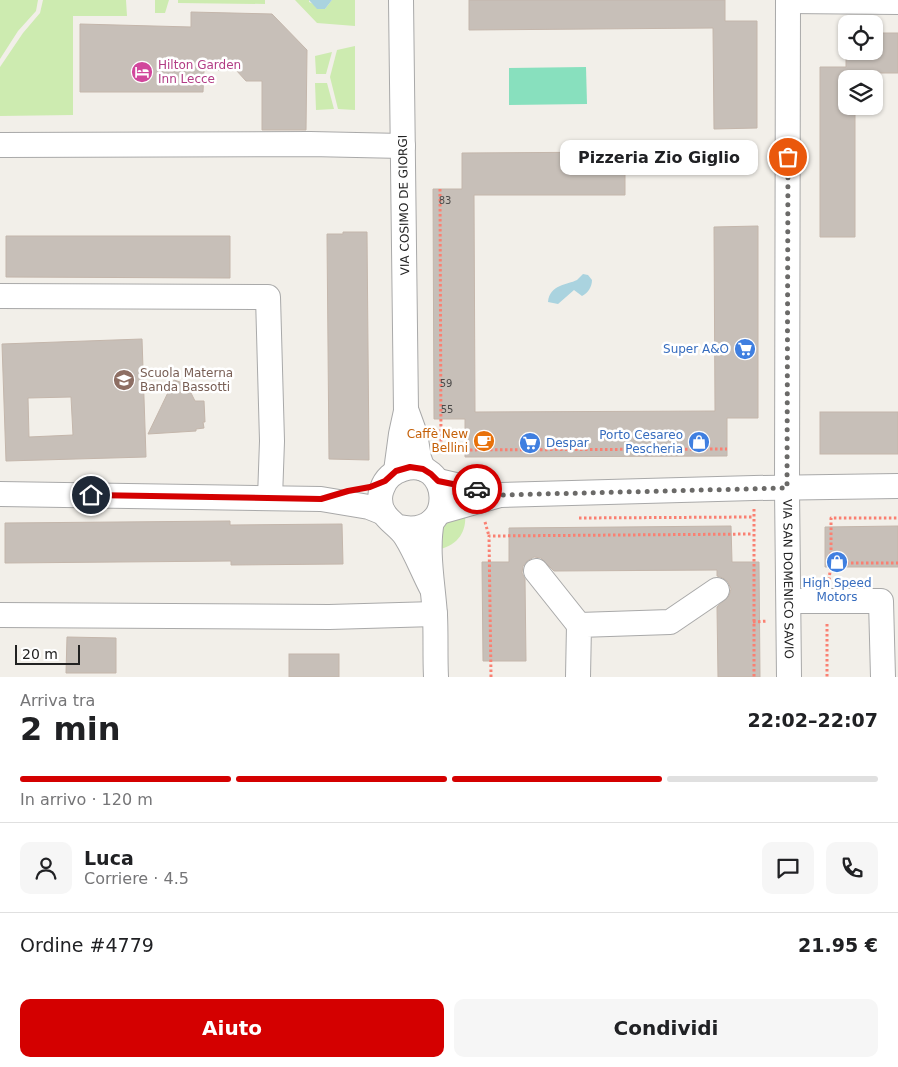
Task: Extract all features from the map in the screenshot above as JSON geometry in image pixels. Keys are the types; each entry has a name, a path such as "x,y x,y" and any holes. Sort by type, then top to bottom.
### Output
{"street":[{"name":"VIA COSIMO DE GIORGI","path":"401,0 406,411 391,476 381,491 380,502 391,520 406,537 432,589"},
{"path":"788,1 898,2"},
{"name":"VIA SAN DOMENICO SAVIO","path":"788,1 787,488 789,677"},
{"path":"0,145 204,144 403,146"},
{"path":"0,296 268,297 272,442 270,498"},
{"name":"VIA COSIMO DE GIORGI","path":"406,411 415,434 419,458 442,491 442,502 430,531 435,614 436,677"},
{"path":"321,499 370,487 410,467 500,495"},
{"path":"0,494 321,499 369,507 410,529 422,527 436,516 500,495 898,486"},
{"path":"536,571 579,625 578,677"},
{"path":"579,625 670,622 717,590"},
{"path":"788,601 881,601 883,677"},
{"path":"0,615 329,618 435,614"}],"path":[{"path":"440,189 441,450 727,449"},
{"path":"754,488 754,677"},
{"path":"574,518 753,517"},
{"path":"484,518 489,536 491,677"},
{"path":"898,518 831,518 831,565 898,563"},
{"path":"489,536 753,534"},
{"path":"753,622 759,622"}],"green space":[{"path":"0,0 38,0 36,11 18,31 0,59"},
{"path":"43,0 126,0 127,16 73,16 73,115 0,116 0,67 23,33 40,13"},
{"path":"155,0 169,0 165,13 155,13"},
{"path":"178,0 265,0 265,4 178,3"},
{"path":"295,0 309,0 309,2 325,9 332,0 355,0 355,26 317,23"},
{"path":"355,46 355,110 338,109 330,77 337,50"},
{"path":"332,52 326,74 316,74 315,56"},
{"path":"586,67 587,104 509,105 509,68"},
{"path":"315,83 327,83 334,109 316,110"},
{"path":"465,514 463,531 460,536 452,544 440,549 442,529 446,522"}],"water":[{"path":"309,0 332,0 325,9 317,9"},
{"path":"583,274 588,275 592,280 586,293 582,296 574,290 558,304 548,302 549,296 555,288 577,280"}],"building":[{"path":"469,0 725,0 725,21 757,21 757,128 714,129 713,28 469,30"},
{"name":"Hilton Garden Inn Lecce","path":"191,12 272,14 307,50 306,130 262,130 262,81 246,81 236,70 204,70 203,92 80,92 80,24 191,27"},
{"path":"883,33 898,33 898,73 883,73 883,70 838,70 838,115 855,115 855,237 820,237 820,67 846,67 846,60 883,60"},
{"path":"625,152 625,195 474,195 475,412 715,411 714,227 758,226 758,418 727,418 727,456 465,457 465,419 434,419 433,189 462,189 462,153"},
{"path":"343,232 367,232 369,460 329,459 327,234 343,234"},
{"path":"6,236 230,236 230,278 6,277"},
{"path":"142,339 146,457 6,461 2,344","holes":["71,397 73,435 29,437 28,398"]},
{"path":"174,380 187,385 195,401 204,401 204,428 196,429 196,431 148,434"},
{"path":"820,412 898,412 898,454 820,454"},
{"path":"230,521 230,525 342,524 343,564 231,565 231,561 5,563 5,523"},
{"path":"731,526 732,562 759,562 760,677 718,677 717,607 729,596 731,589 728,582 717,576 717,570 554,571 541,558 534,557 523,566 522,573 525,579 526,661 483,661 482,562 509,562 509,528"},
{"path":"898,526 898,567 825,567 825,527"},
{"path":"67,637 116,638 116,673 66,673"},
{"path":"289,654 339,654 339,677 289,677"}],"way so far":[{"path":"477,489 500,495 787,488 788,157"}],"place":[{"name":"Hilton Garden Inn Lecce","path":"142,72"},
{"name":"Pizzeria Zio Giglio","path":"788,157"},
{"name":"Super A&O","path":"745,349"},
{"name":"Scuola Materna Banda Bassotti","path":"124,380"},
{"name":"Caffè New Bellini","path":"484,441"},
{"name":"Porto Cesareo Pescheria","path":"699,442"},
{"name":"Despar","path":"530,443"},
{"name":"High Speed Motors","path":"837,562"}],"route":[{"path":"91,495 321,499 370,487 385,481 396,471 410,467 423,469 438,481 477,489"}]}
